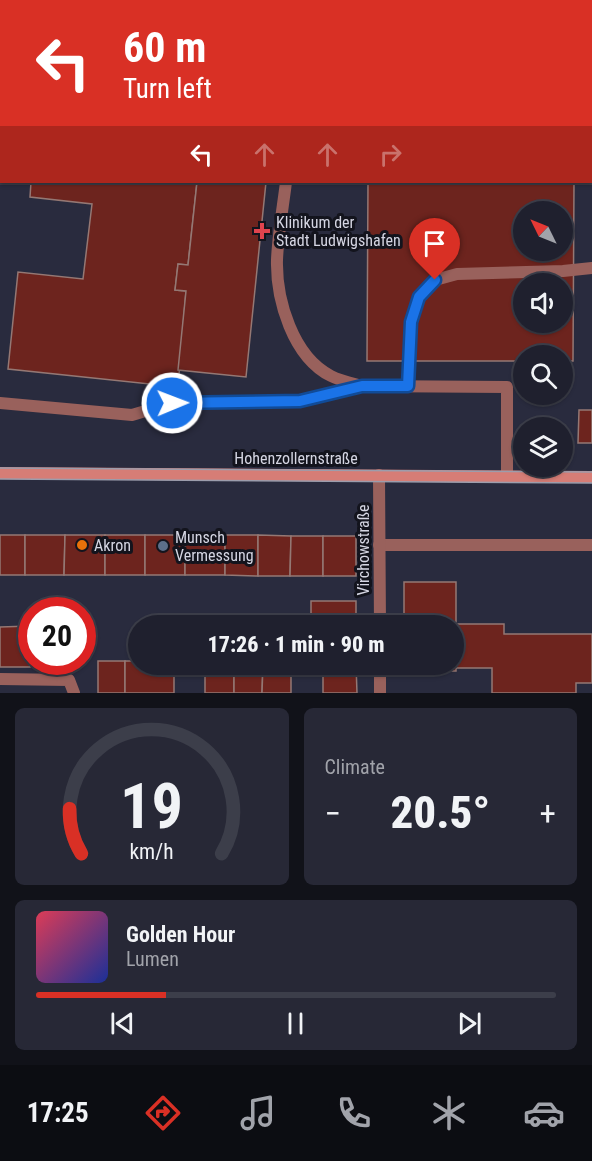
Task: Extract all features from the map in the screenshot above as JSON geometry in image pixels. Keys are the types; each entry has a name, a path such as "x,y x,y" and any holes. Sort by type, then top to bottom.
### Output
{"street":[{"path":"286,183 277,259 278,282 293,333 302,350 322,370 330,376 362,386"},
{"path":"408,386 411,322 419,297 435,280 457,274 592,268"},
{"path":"0,402 132,415 172,403 300,401 362,386 507,387 507,476"},
{"name":"Hohenzollernstraße","path":"0,473 592,477"},
{"name":"Virchowstraße","path":"380,475 380,615"},
{"path":"380,545 592,545"},
{"path":"380,675 380,693"},
{"path":"0,679 69,680 74,693"}],"building":[{"path":"31,183 197,183 188,265 178,264 175,290 186,291 178,387 8,369 18,272 83,279 92,204 30,197"},
{"path":"197,183 266,183 246,377 178,370 186,291 175,290 178,264 188,265"},
{"path":"368,183 574,183 573,361 573,345 513,345 513,361 367,361"},
{"path":"579,410 592,410 592,443 578,443"},
{"path":"0,535 25,535 25,575 0,575"},
{"path":"25,535 65,535 64,575 25,575"},
{"path":"65,535 105,535 105,575 64,575"},
{"path":"105,535 145,535 145,575 105,575"},
{"path":"145,535 185,535 185,575 145,575"},
{"path":"185,535 225,535 225,575 185,575"},
{"path":"225,535 258,535 258,576 225,575"},
{"path":"258,535 291,536 290,576 258,576"},
{"path":"291,536 323,536 323,576 290,576"},
{"path":"323,536 356,536 356,576 323,576"},
{"path":"404,582 456,582 456,615 404,615"},
{"path":"311,601 356,601 356,615 311,615"},
{"path":"464,624 504,624 504,634 592,634 592,683 576,683 576,693 492,693 492,668 464,668"},
{"path":"18,626 18,667 0,667 0,627"},
{"path":"98,661 125,661 125,693 98,693"},
{"path":"125,661 128,661 128,675 174,675 174,693 125,693"},
{"path":"205,675 234,675 234,693 205,693"},
{"path":"234,675 263,675 262,693 234,693"},
{"path":"263,675 291,675 291,693 262,693"},
{"path":"323,675 356,675 357,693 323,693"}],"tram line":[{"path":"0,468 592,472"},
{"path":"0,479 592,483"}],"place":[{"name":"Klinikum der Stadt Ludwigshafen","path":"262,231"},
{"name":"Akron","path":"82,545"},
{"name":"Munsch Vermessung","path":"163,546"}],"route":[{"path":"172,403 300,401 362,386 408,386 411,322 419,297 435,280"}]}
